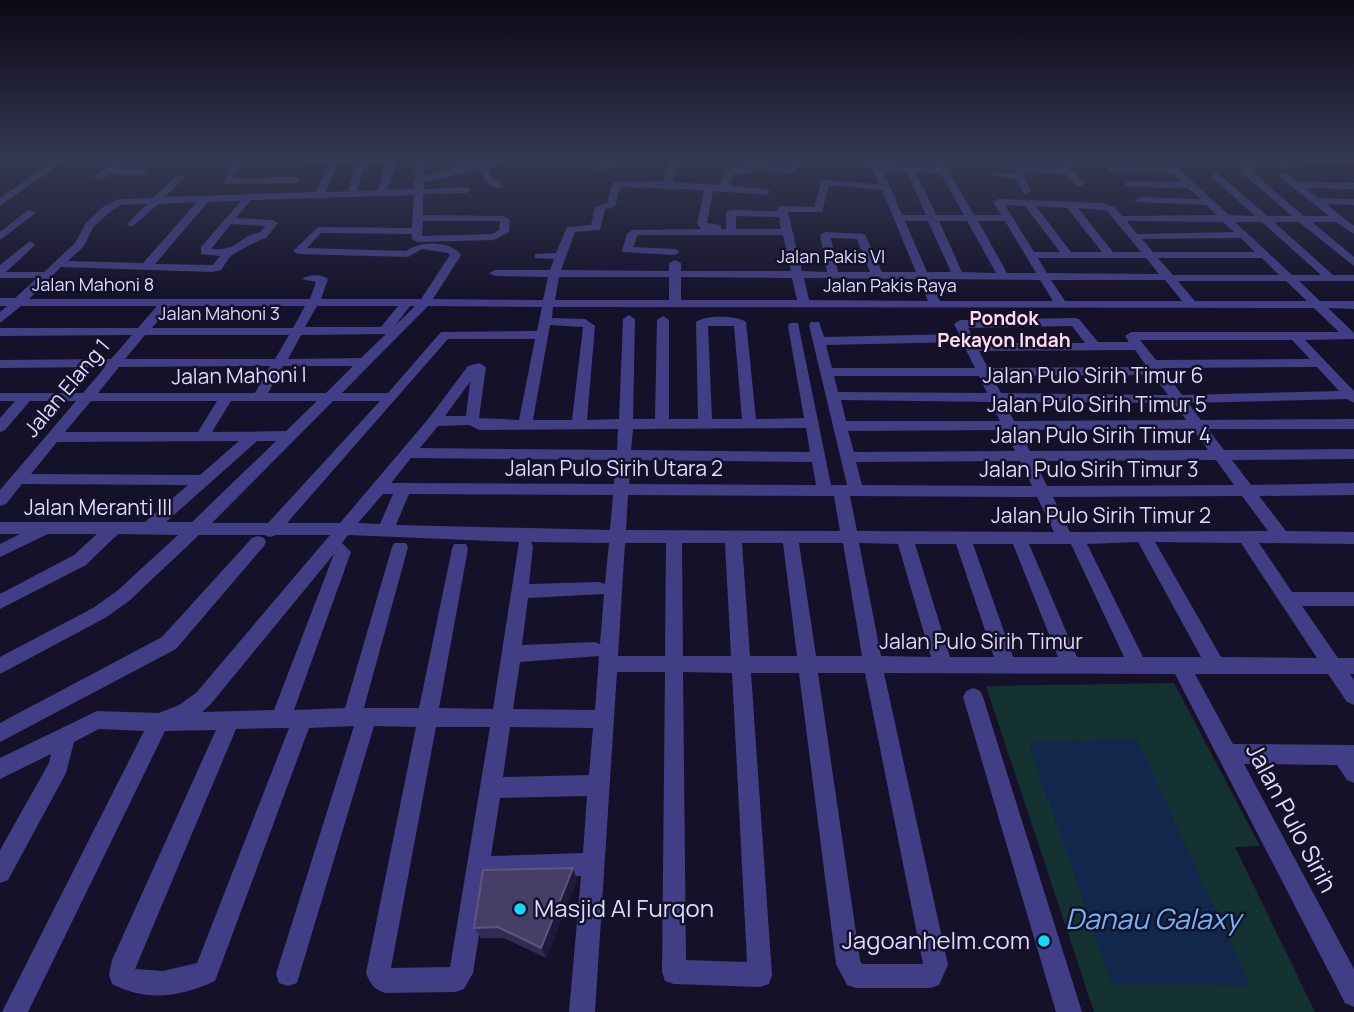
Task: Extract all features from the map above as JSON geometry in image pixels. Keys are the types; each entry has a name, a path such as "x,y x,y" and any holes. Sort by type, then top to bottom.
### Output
{"street":[{"path":"0,319 80,244 85,231 112,205"},
{"path":"132,224 151,205"},
{"path":"147,266 200,205"},
{"path":"230,221 273,223 262,236 252,237 243,249 228,253 206,253 205,250 243,205"},
{"path":"417,205 417,218 418,238 408,254 298,251 318,230 418,238 500,235 505,232 505,219 417,218"},
{"path":"525,425 541,328 560,256 571,229 596,228 600,207 610,205"},
{"path":"706,205 702,225 730,230"},
{"path":"804,304 782,214 784,208 818,209 819,205"},
{"path":"892,205 935,303"},
{"path":"927,205 958,275"},
{"path":"965,205 1003,275"},
{"path":"1000,205 1060,303"},
{"path":"1030,205 1067,254"},
{"path":"1075,205 1110,255"},
{"path":"1091,205 1111,209 1191,304"},
{"path":"1211,205 1350,336 1131,335 1282,538"},
{"path":"1248,205 1328,275"},
{"path":"1283,205 1354,264"},
{"path":"1321,205 1354,231"},
{"path":"0,237 32,212"},
{"path":"730,230 731,213 782,214"},
{"path":"897,218 1006,218"},
{"path":"1125,218 1354,218"},
{"path":"675,252 628,250 633,232 787,232"},
{"path":"675,232 675,303"},
{"path":"833,274 825,235 855,234 862,236 877,274"},
{"path":"1140,236 1243,235"},
{"path":"0,666 107,608 195,530 425,303 456,255 451,250 418,238"},
{"path":"0,273 30,244"},
{"path":"60,264 214,269 228,253"},
{"path":"1029,255 1143,255"},
{"path":"1156,255 1264,255"},
{"path":"539,256 560,256"},
{"path":"0,273 48,275"},
{"name":"Jalan Pakis VI","path":"495,273 1042,274 1354,278"},
{"path":"259,397 315,302 323,280 308,279"},
{"name":"Jalan Mahoni 8","path":"0,302 315,302"},
{"name":"Jalan Pakis Raya","path":"315,302 1354,305"},
{"name":"Jalan Elang 1","path":"0,500 166,303"},
{"name":"Jalan Mahoni 3","path":"0,332 384,331 407,303"},
{"path":"582,1012 604,719 601,657 617,537 626,424 629,320"},
{"path":"662,423 663,320"},
{"path":"705,423 702,322 728,321 740,322 749,422"},
{"path":"1094,346 1079,324 1074,322 961,322 1042,491 1071,538 1138,666"},
{"path":"0,733 169,643 446,334 585,323 589,326 579,425"},
{"path":"815,325 848,457 840,490"},
{"path":"790,535 848,964 856,976 930,976 936,965 873,665 840,490 817,457 794,326"},
{"path":"1294,335 1352,397"},
{"path":"820,341 1138,346"},
{"path":"0,364 366,362"},
{"path":"828,372 1321,363"},
{"path":"15,1012 159,722 186,712 203,699 434,421 473,369 479,367 472,420"},
{"path":"0,426 27,396"},
{"name":"Jalan Pulo Sirih Timur 6","path":"834,396 1179,399 1352,397"},
{"name":"Jalan Mahoni I","path":"0,397 392,397"},
{"path":"202,436 226,398"},
{"path":"434,421 472,420 479,425 810,423"},
{"name":"Jalan Pulo Sirih Timur 5","path":"841,426 1354,424"},
{"path":"149,528 254,436"},
{"path":"54,437 289,436"},
{"path":"405,453 817,457"},
{"name":"Jalan Pulo Sirih Timur 4","path":"848,457 1354,454"},
{"path":"18,479 202,480"},
{"name":"Jalan Pulo Sirih Utara 2","path":"377,488 840,490"},
{"path":"385,532 403,489"},
{"name":"Jalan Pulo Sirih Timur 3","path":"840,490 1354,489"},
{"name":"Jalan Meranti III","path":"0,528 149,528 264,536 344,529 617,537"},
{"path":"0,551 49,528"},
{"path":"0,602 80,560 113,529"},
{"name":"Jalan Pulo Sirih Timur 2","path":"617,537 790,535 1354,538"},
{"path":"674,537 674,972 760,975 733,536"},
{"path":"904,536 943,665"},
{"path":"1143,536 1216,666"},
{"path":"962,537 1006,665"},
{"path":"1018,537 1070,665"},
{"path":"1246,538 1354,696"},
{"path":"230,721 124,960 121,975 133,984 191,980 206,972 291,720 343,552 331,544"},
{"path":"460,549 378,973 385,981 455,980 461,973 512,654 525,546"},
{"path":"288,974 359,717 400,547"},
{"path":"521,591 599,589"},
{"path":"1288,599 1354,599"},
{"name":"Jalan Pulo Sirih Timur","path":"512,654 601,657 674,664 743,665 1354,666"},
{"name":"Jalan Pulo Sirih","path":"1181,666 1354,994"},
{"path":"973,697 1069,1012"},
{"path":"0,769 97,720 159,722 359,717 604,719"},
{"path":"0,872 59,766 65,735"},
{"path":"1227,754 1348,755 1354,773"},
{"path":"491,788 599,785"},
{"path":"478,868 594,864"}],"green space":[{"path":"1174,683 1260,846 1235,847 1315,1012 1094,1012 986,686"}],"water":[{"name":"Danau Galaxy","path":"1137,739 1250,985 1112,984 1028,742"}],"building":[{"name":"Masjid Al Furqon","path":"573,868 541,948 498,927 474,928 483,870"}],"place":[{"name":"Masjid Al Furqon","path":"520,909"},
{"name":"Jagoanhelm.com","path":"1044,941"}],"district":[{"name":"Pondok Pekayon Indah","path":"1004,329"}]}
